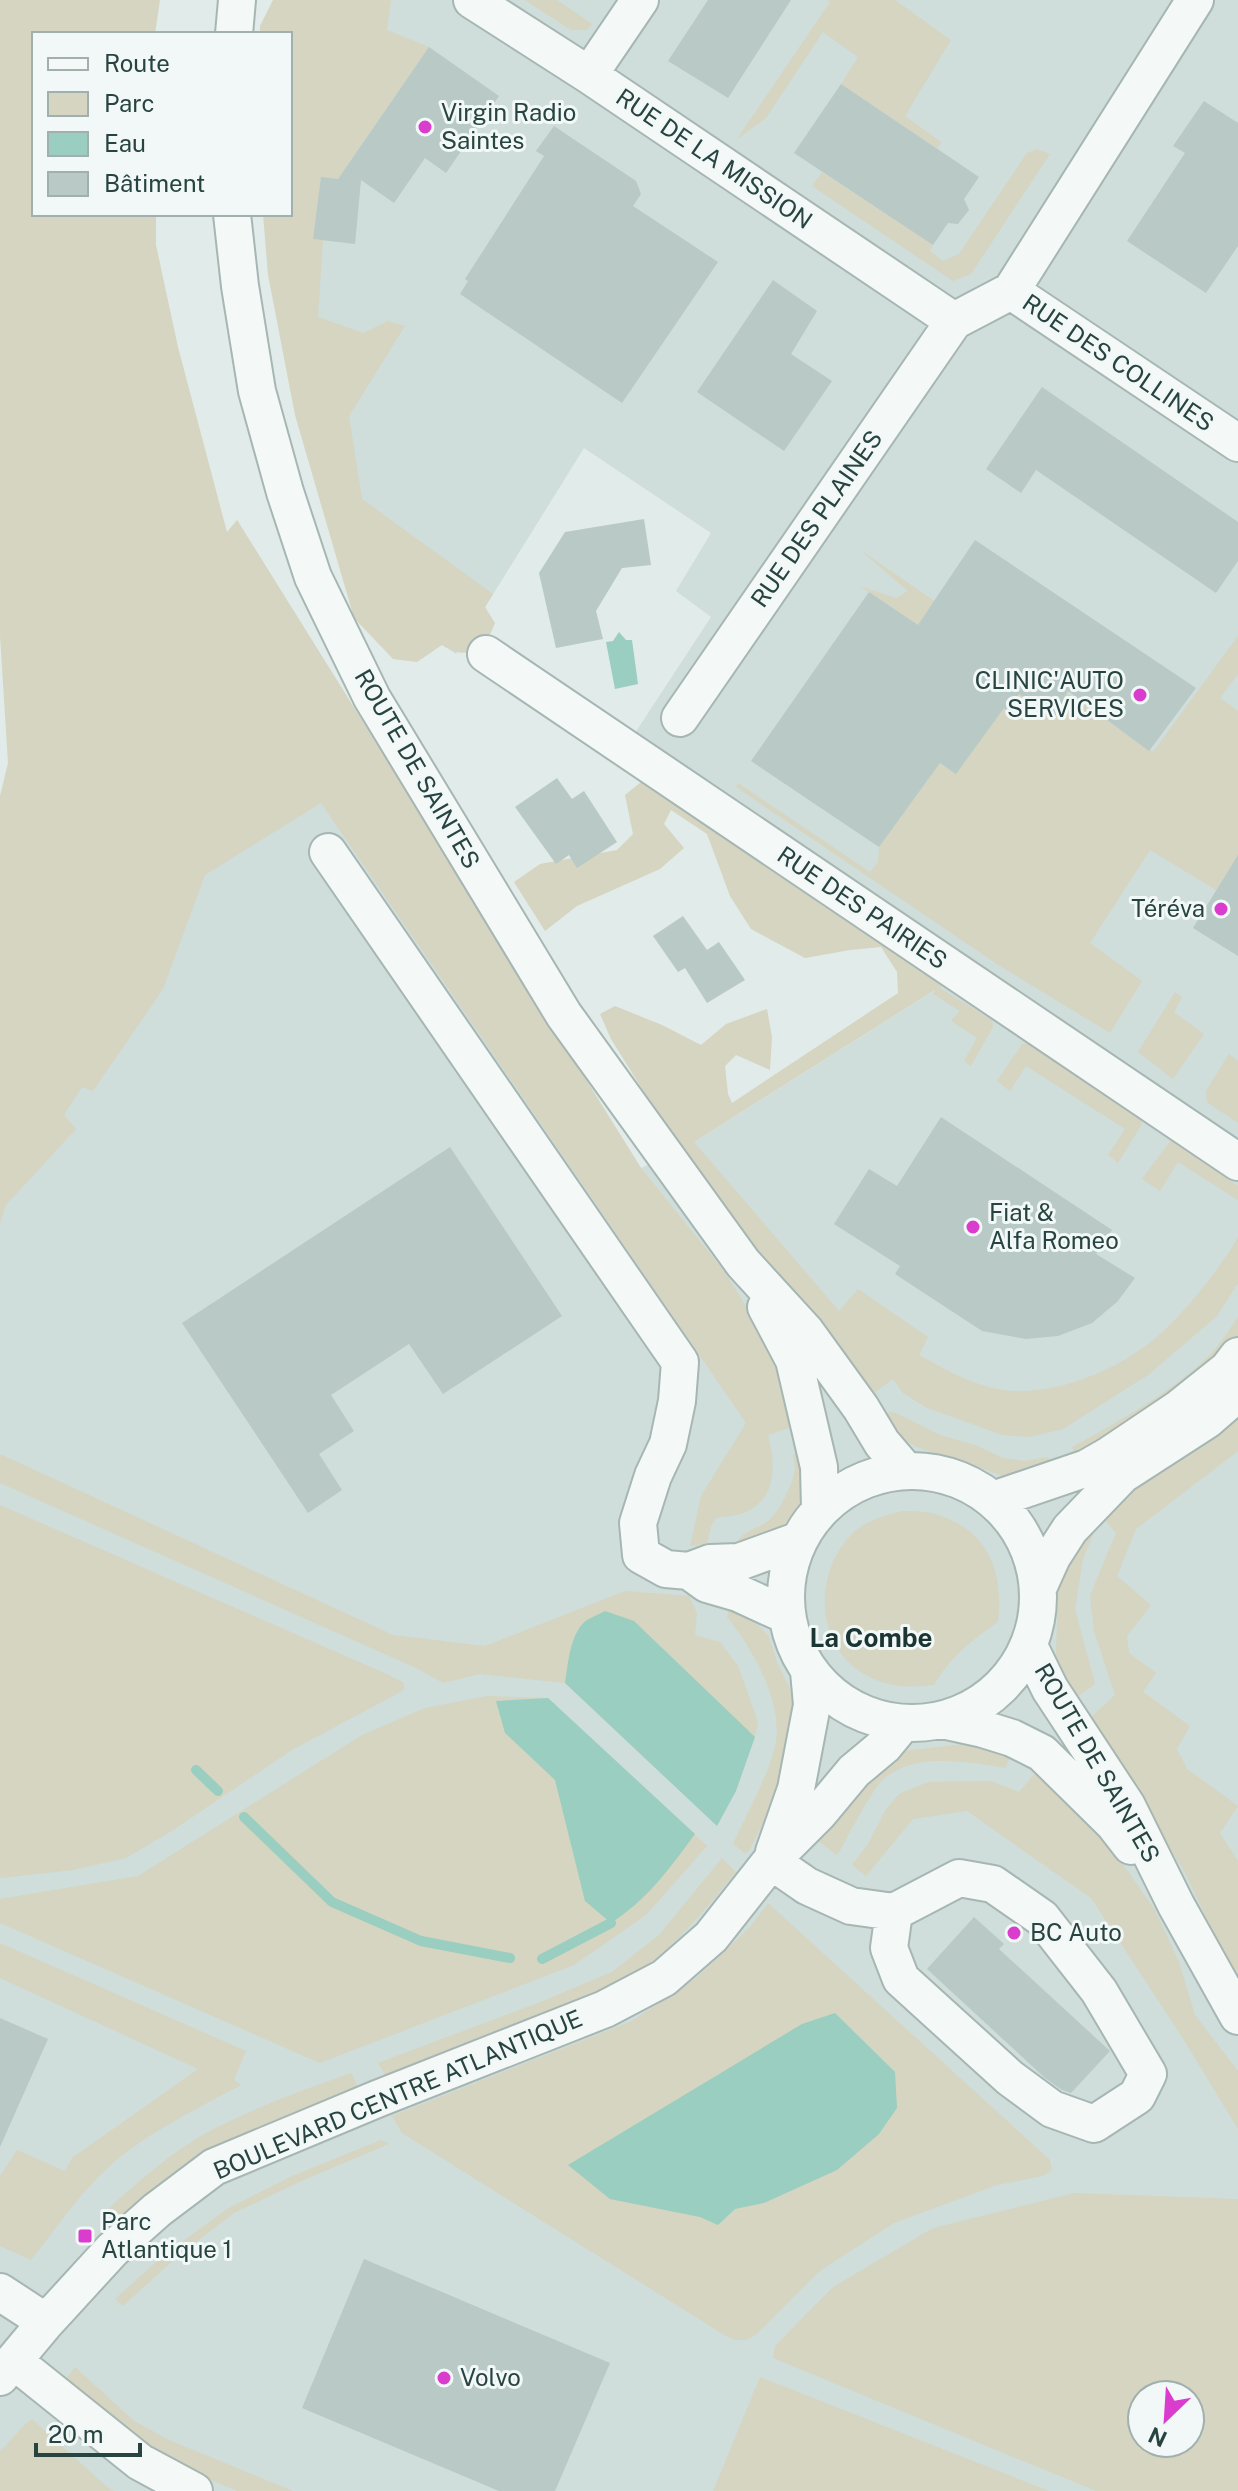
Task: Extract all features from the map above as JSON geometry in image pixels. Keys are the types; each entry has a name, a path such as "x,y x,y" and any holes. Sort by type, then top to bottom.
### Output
{"street":[{"name":"RUE DE LA MISSION","path":"472,0 589,75 954,321"},
{"path":"589,75 640,0"},
{"path":"1011,291 1195,0"},
{"name":"ROUTE DE SAINTES","path":"232,216 257,391 285,492 313,577 372,698 564,1015 743,1263"},
{"name":"RUE DES COLLINES","path":"954,321 1011,291 1238,443"},
{"name":"RUE DES PLAINES","path":"680,718 954,321"},
{"name":"RUE DES PAIRIES","path":"486,654 1238,1162"},
{"path":"328,852 680,1362 677,1401 668,1444 653,1476 638,1523 641,1555 666,1569 689,1571 710,1563 739,1562 797,1541"},
{"path":"743,1263 806,1332 861,1408 882,1443 905,1470"},
{"path":"743,1263 794,1360 819,1467 820,1509"},
{"path":"993,1500 1087,1468 1108,1456 1178,1409 1228,1369 1238,1356"},
{"path":"1038,1588 1052,1557 1070,1529 1122,1475 1207,1420 1238,1393"},
{"path":"905,1470 924,1470 961,1480 993,1500 1016,1525 1032,1554 1038,1588 1037,1617 1029,1646 1015,1671 995,1693 970,1709 942,1720 903,1723 867,1715 834,1697 809,1671 798,1654 786,1615 785,1589 789,1564 797,1541 820,1509 844,1489 859,1482 905,1470"},
{"path":"689,1571 707,1584 738,1593 786,1615"},
{"name":"ROUTE DE SAINTES","path":"1029,1646 1050,1689 1127,1806 1176,1905"},
{"name":"BOULEVARD CENTRE ATLANTIQUE","path":"771,1861 796,1789 812,1705 809,1671"},
{"name":"ROUTE DE SAINTES","path":"942,1720 1012,1738 1042,1753 1114,1824 1176,1905"},
{"name":"BOULEVARD CENTRE ATLANTIQUE","path":"7,2369 112,2250 157,2210 214,2167 605,2009 664,1978 711,1937 771,1861 903,1723"},
{"path":"771,1861 807,1886 851,1906 894,1912 959,1878 993,1884 1042,1918 1099,1991 1148,2074 1137,2096 1094,2124 1052,2109 1010,2078 901,1979 889,1948 894,1912"},
{"path":"1176,1905 1238,2016"},
{"path":"0,2292 46,2322"},
{"path":"7,2369 140,2462 194,2491"}],"shaded area":[{"path":"294,0 1238,0 1238,2491 0,2491 0,942 237,520 641,1168 694,1142 953,979 618,759 711,617 676,591 711,533 584,448 456,654 343,578 294,303"}],"green space":[{"path":"0,0 160,0 155,32 32,32 32,216 156,216 156,245 178,347 227,532 237,520 641,1168 724,1271 781,1361 801,1424 768,1435 772,1478 758,1504 744,1513 716,1518 707,1544 690,1546 701,1496 746,1423 321,803 205,875 163,989 93,1091 82,1087 64,1115 76,1129 6,1205 0,1223 0,796 8,763 0,636"},
{"path":"273,0 391,0 387,30 429,47 338,179 321,178 313,239 323,240 318,317 363,333 388,321 405,326 349,416 362,499 493,594 485,607 495,623 481,646 468,653 442,645 417,662 393,659 354,618 295,415 268,275 263,216 292,216 292,32 260,32"},
{"path":"525,0 557,0 592,24 587,30 571,30"},
{"path":"827,0 895,0 951,40 905,116 941,142 938,149 841,84 858,57 823,32 766,118 737,139 830,2"},
{"path":"1037,149 1050,154 971,274 953,281 812,186 822,172 933,245 930,251 943,261 959,254 1027,153"},
{"path":"859,549 1153,752 1238,636 1238,674 1220,698 1238,711 1238,856 1216,890 1150,850 1090,943 1142,981 1110,1033 1000,966 736,787 738,783 870,872 878,862 879,847 940,763 956,773 1004,708 1008,711 1019,694 860,586 896,598 908,591"},
{"path":"646,778 953,978 940,988 992,1020 993,1027 971,1066 964,1061 977,1038 951,1021 960,1011 933,994 935,990 694,1142 839,1311 858,1289 928,1337 919,1355 939,1366 993,1388 1043,1389 1101,1372 1152,1341 1199,1292 1238,1237 1238,1283 1217,1316 1148,1375 1063,1429 1030,1437 1002,1435 925,1407 903,1393 893,1379 868,1397 680,1150 611,1039 600,1014 615,1006 701,1045 726,1024 767,1009 772,1037 770,1070 736,1055 725,1066 732,1103 898,993 897,972 881,947 805,958 751,929 730,896 707,834 671,810 664,824 684,848 660,869 577,906 545,931 514,882 540,864 617,850 633,834 625,795"},
{"path":"1175,992 1182,997 1174,1012 1204,1034 1173,1079 1138,1052"},
{"path":"1029,1043 1141,1119 1142,1124 1118,1163 1108,1155 1125,1129 1026,1066 1010,1091 997,1081 1022,1044"},
{"path":"1229,1054 1238,1061 1238,1123 1207,1102 1206,1091"},
{"path":"1171,1140 1238,1186 1238,1200 1178,1162 1160,1191 1142,1179"},
{"path":"1238,1317 1238,1344 1077,1460 1072,1447 1129,1415 1187,1375 1216,1348"},
{"path":"1238,1410 1238,1451 1136,1529 1117,1576 1151,1605 1127,1636 1129,1653 1156,1673 1143,1692 1190,1726 1177,1749 1187,1769 1238,1806 1220,1833 1238,1861 1238,1984 1183,1869 1088,1720 1115,1695 1094,1631 1090,1595 1116,1533 1099,1513"},
{"path":"889,1412 1003,1458 1025,1461 1048,1457 1055,1470 1028,1478 1011,1478 924,1450 904,1440 883,1422"},
{"path":"809,1450 803,1498 792,1515 772,1537 735,1549 744,1534 768,1521 777,1511 794,1474 793,1455"},
{"path":"0,1454 393,1635 485,1646 625,1591 689,1596 697,1613 695,1635 720,1642 738,1666 758,1722 755,1737 717,1826 565,1683 480,1674 443,1683 416,1668 0,1483"},
{"path":"0,1505 389,1675 404,1683 404,1690 292,1750 126,1858 73,1870 0,1878"},
{"path":"903,1511 935,1514 968,1530 989,1555 998,1586 998,1622 962,1650 934,1685 893,1685 859,1671 843,1656 832,1638 826,1618 828,1576 836,1555 849,1537 867,1523"},
{"path":"1091,1524 1093,1535 1083,1559 1075,1609 1095,1684 1071,1701 1055,1674 1059,1575"},
{"path":"731,1603 755,1621 769,1637 798,1715 777,1795 749,1851 745,1853 733,1844 769,1767 777,1725 763,1675 746,1643 727,1617"},
{"path":"487,1696 548,1698 707,1846 646,1915 574,1965 320,2063 0,1923 0,1899 138,1876 362,1735 425,1708"},
{"path":"963,1744 1011,1755 1005,1768 956,1761 905,1767 879,1784 837,1855 817,1840 877,1764 905,1751"},
{"path":"1036,1772 1102,1834 1155,1910 1179,1962 1195,2015 1238,2071 1238,2129 1091,1898 967,1811 913,1819 866,1876 852,1865 868,1844 886,1809 899,1794 928,1782 991,1781 1019,1792"},
{"path":"722,1858 736,1872 678,1938 638,1971 579,2005 547,2019 386,2076 378,2063 612,1972 659,1935"},
{"path":"768,1903 1050,2160 1052,2170 1043,2176 997,2185 894,2223 821,2270 757,2334 739,2340 726,2336 402,2133 392,2116 632,2021 695,1979 750,1927"},
{"path":"0,1943 246,2051 234,2080 241,2085 164,2127 120,2157 84,2193 31,2260 0,2246 0,2176 17,2150 65,2171 72,2158 198,2069 0,1978"},
{"path":"351,2073 358,2087 212,2149 171,2176 122,2218 109,2208 144,2177 208,2132 260,2107"},
{"path":"381,2140 389,2144 234,2213 179,2255 123,2306 115,2299 164,2255 227,2209 290,2177"},
{"path":"1074,2193 1238,2199 1238,2491 1096,2491 773,2358 775,2346 833,2287 933,2228"},
{"path":"75,2367 134,2421 169,2440 293,2491 237,2491 165,2461 107,2418 67,2378"},
{"path":"760,2377 1049,2491 713,2491"},
{"path":"32,2419 114,2491 0,2491 0,2451"}],"water":[{"path":"619,632 626,640 632,640 638,684 615,689 606,642 613,641"},
{"path":"605,1611 634,1621 755,1737 736,1791 717,1826 565,1683 577,1632 587,1620"},
{"path":"548,1698 695,1834 647,1894 611,1923 585,1901 555,1780 505,1733 496,1701"},
{"path":"835,2013 895,2072 897,2108 879,2134 837,2170 764,2203 735,2209 718,2225 700,2217 610,2199 568,2165 802,2024"}],"building":[{"path":"708,0 791,0 728,98 668,61"},
{"name":"Virgin Radio Saintes","path":"429,47 499,96 446,173 425,158 394,203 361,180 355,244 313,239 321,177 338,179"},
{"path":"841,84 979,177 964,199 969,210 958,224 948,223 933,245 794,153"},
{"path":"1204,101 1238,123 1238,246 1206,293 1127,241 1185,153 1173,146"},
{"path":"554,126 636,181 641,194 633,206 718,262 622,403 460,294 468,281 465,279 544,156 536,151"},
{"path":"773,280 817,311 791,354 832,381 784,451 697,392"},
{"path":"1042,387 1238,522 1238,561 1216,593 1036,470 1021,493 986,469"},
{"path":"644,519 651,565 622,568 596,611 603,639 556,648 539,573 565,532"},
{"path":"975,540 1196,688 1149,751 1068,691 1055,716 1019,694 1007,711 1004,708 956,774 940,763 879,847 751,761 869,592 918,625"},
{"path":"557,778 572,799 584,791 617,842 577,868 569,855 556,864 515,807"},
{"name":"Téréva","path":"1238,855 1238,956 1193,928"},
{"path":"683,916 707,950 719,942 745,980 707,1003 685,968 678,972 653,936"},
{"name":"Fiat & Alfa Romeo","path":"941,1117 1112,1230 1096,1254 1135,1278 1117,1302 1092,1323 1058,1336 1026,1339 982,1331 895,1274 900,1266 834,1224 869,1169 897,1186"},
{"path":"450,1147 562,1316 443,1394 409,1344 331,1395 354,1431 319,1454 342,1490 308,1513 182,1323"},
{"path":"974,1917 1004,1944 999,1949 1110,2051 1071,2093 1045,2078 927,1969"},
{"path":"0,2018 48,2039 0,2147"},
{"path":"364,2259 610,2363 555,2491 499,2491 302,2408"}],"waterway":[{"path":"196,1770 218,1791"},
{"path":"244,1817 332,1902 421,1941 510,1958"},
{"path":"542,1959 611,1923"}],"place":[{"name":"Virgin Radio Saintes","path":"425,127"},
{"name":"CLINIC'AUTO SERVICES","path":"1140,695"},
{"name":"Téréva","path":"1221,909"},
{"name":"Fiat & Alfa Romeo","path":"973,1227"},
{"name":"BC Auto","path":"1014,1933"},
{"name":"Parc Atlantique 1","path":"85,2236"},
{"name":"Volvo","path":"444,2378"}],"district":[{"name":"La Combe","path":"871,1638"}]}
